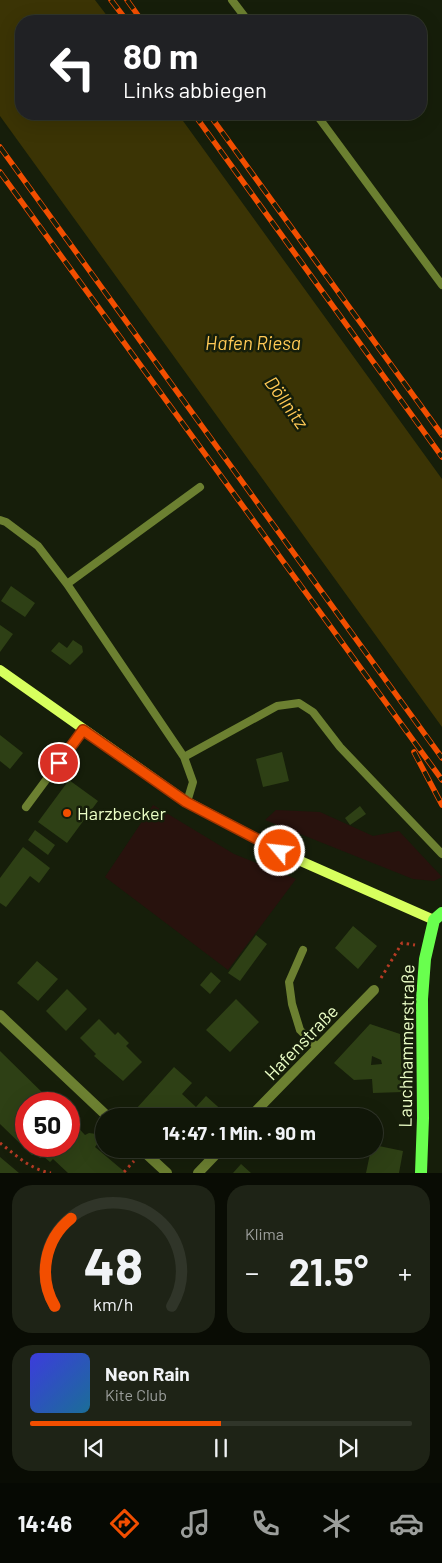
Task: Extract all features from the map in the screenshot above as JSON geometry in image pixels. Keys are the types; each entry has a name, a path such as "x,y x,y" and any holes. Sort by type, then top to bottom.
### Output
{"main road":[{"path":"0,670 186,802 296,859 438,917"},
{"name":"Lauchhammerstraße","path":"421,1173 424,1069 422,999 428,947 438,917"}],"street":[{"name":"Hafenstraße","path":"259,1108 374,990"},
{"path":"0,1015 99,1108"},
{"path":"151,1158 167,1173"},
{"path":"198,1173 212,1158"}],"lane":[{"path":"232,0 243,15"},
{"path":"320,120 442,285"},
{"path":"67,584 200,487"},
{"path":"0,520 38,546 67,584 184,757 193,782 186,802"},
{"path":"184,757 277,706 299,703 313,712 340,748 442,854"},
{"path":"26,807 83,730"},
{"path":"303,950 289,982 292,1004 300,1030 318,1048"}],"path":[{"path":"374,990 402,943 428,947"},
{"path":"0,1143 32,1168 42,1173 51,1173"}],"shaded area":[{"path":"153,805 234,854 296,879 228,970 105,877"},
{"path":"276,810 320,812 373,836 399,831 442,877 434,881 413,879 265,820"}],"water":[{"name":"Hafen Riesa","path":"0,0 95,0 106,15 15,15 15,120 182,120 442,479 442,727 0,116"}],"building":[{"path":"11,586 35,603 25,617 1,601"},
{"path":"0,625 13,634 0,652"},
{"path":"73,640 82,646 83,652 70,665 51,651 59,642 67,648"},
{"path":"0,735 23,753 10,769 0,761"},
{"path":"282,752 289,781 263,787 256,759"},
{"name":"Harzbecker","path":"69,780 98,801 67,843 38,822"},
{"path":"360,806 366,814 350,825 345,818"},
{"path":"35,830 55,845 48,855 28,840"},
{"path":"23,847 50,868 39,883 30,876 6,907 0,903 0,878"},
{"path":"353,926 377,946 358,969 335,948"},
{"path":"256,935 267,944 240,981 228,973"},
{"path":"37,961 58,979 38,1001 17,983"},
{"path":"211,972 221,981 210,994 200,985"},
{"path":"67,989 87,1009 66,1031 46,1011"},
{"path":"236,999 259,1022 230,1052 206,1030"},
{"path":"99,1019 115,1035 118,1032 129,1043 126,1046 142,1062 123,1081 94,1056 96,1054 80,1038"},
{"path":"370,1024 400,1034 403,1092 373,1093 372,1079 354,1080 334,1063","holes":["372,1056 381,1060 382,1064 371,1065"]},
{"path":"0,1051 42,1092 15,1092 15,1139 0,1124"},
{"path":"174,1067 192,1083 182,1094 196,1107 206,1096 219,1108 137,1108"},
{"path":"80,1130 85,1135 89,1133 95,1134 95,1158 108,1158 126,1173 68,1173 53,1159 50,1162 44,1157 80,1157"},
{"path":"383,1147 403,1151 399,1173 366,1173 369,1158 383,1158"},
{"path":"0,1157 19,1173 0,1173"},
{"path":"241,1164 251,1173 233,1173"}],"railway":[{"path":"111,0 122,15"},
{"path":"127,0 138,15"},
{"path":"198,120 442,457"},
{"path":"213,120 442,435"},
{"path":"0,147 442,758"},
{"path":"0,172 442,780"},
{"path":"414,752 442,805"}],"place":[{"name":"Harzbecker","path":"67,813"}],"route":[{"path":"59,763 83,730 186,802 280,851"}],"water label":[{"name":"Döllnitz","path":"287,402"}]}
